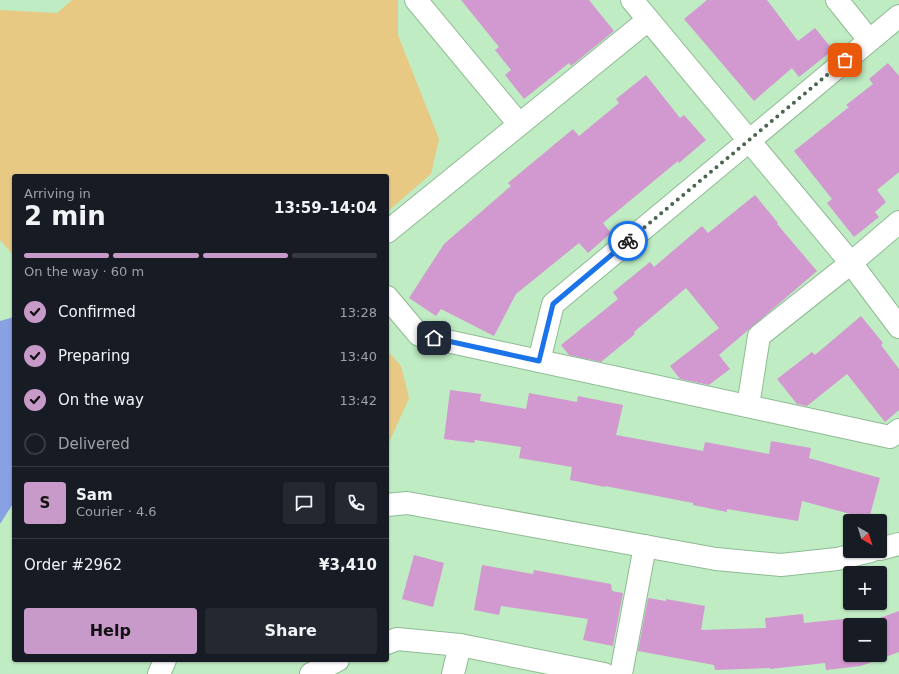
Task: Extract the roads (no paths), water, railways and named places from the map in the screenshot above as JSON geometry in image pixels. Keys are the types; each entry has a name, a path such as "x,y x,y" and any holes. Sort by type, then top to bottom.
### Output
{"street":[{"path":"416,0 520,124"},
{"path":"632,0 851,263 899,326"},
{"path":"837,0 869,40"},
{"path":"539,361 553,304 899,16"},
{"path":"389,230 648,20"},
{"path":"748,406 759,336 851,263 899,222"},
{"path":"389,299 419,335 890,437 899,430"},
{"path":"389,505 407,502 716,559 781,564 843,558"},
{"path":"887,547 899,544"},
{"path":"621,674 645,546"},
{"path":"389,642 397,639 460,646 604,674"},
{"path":"453,674 460,646"},
{"path":"159,674 164,662"},
{"path":"311,674 334,662"}],"water":[{"path":"12,318 12,505 0,524 0,321"}]}
